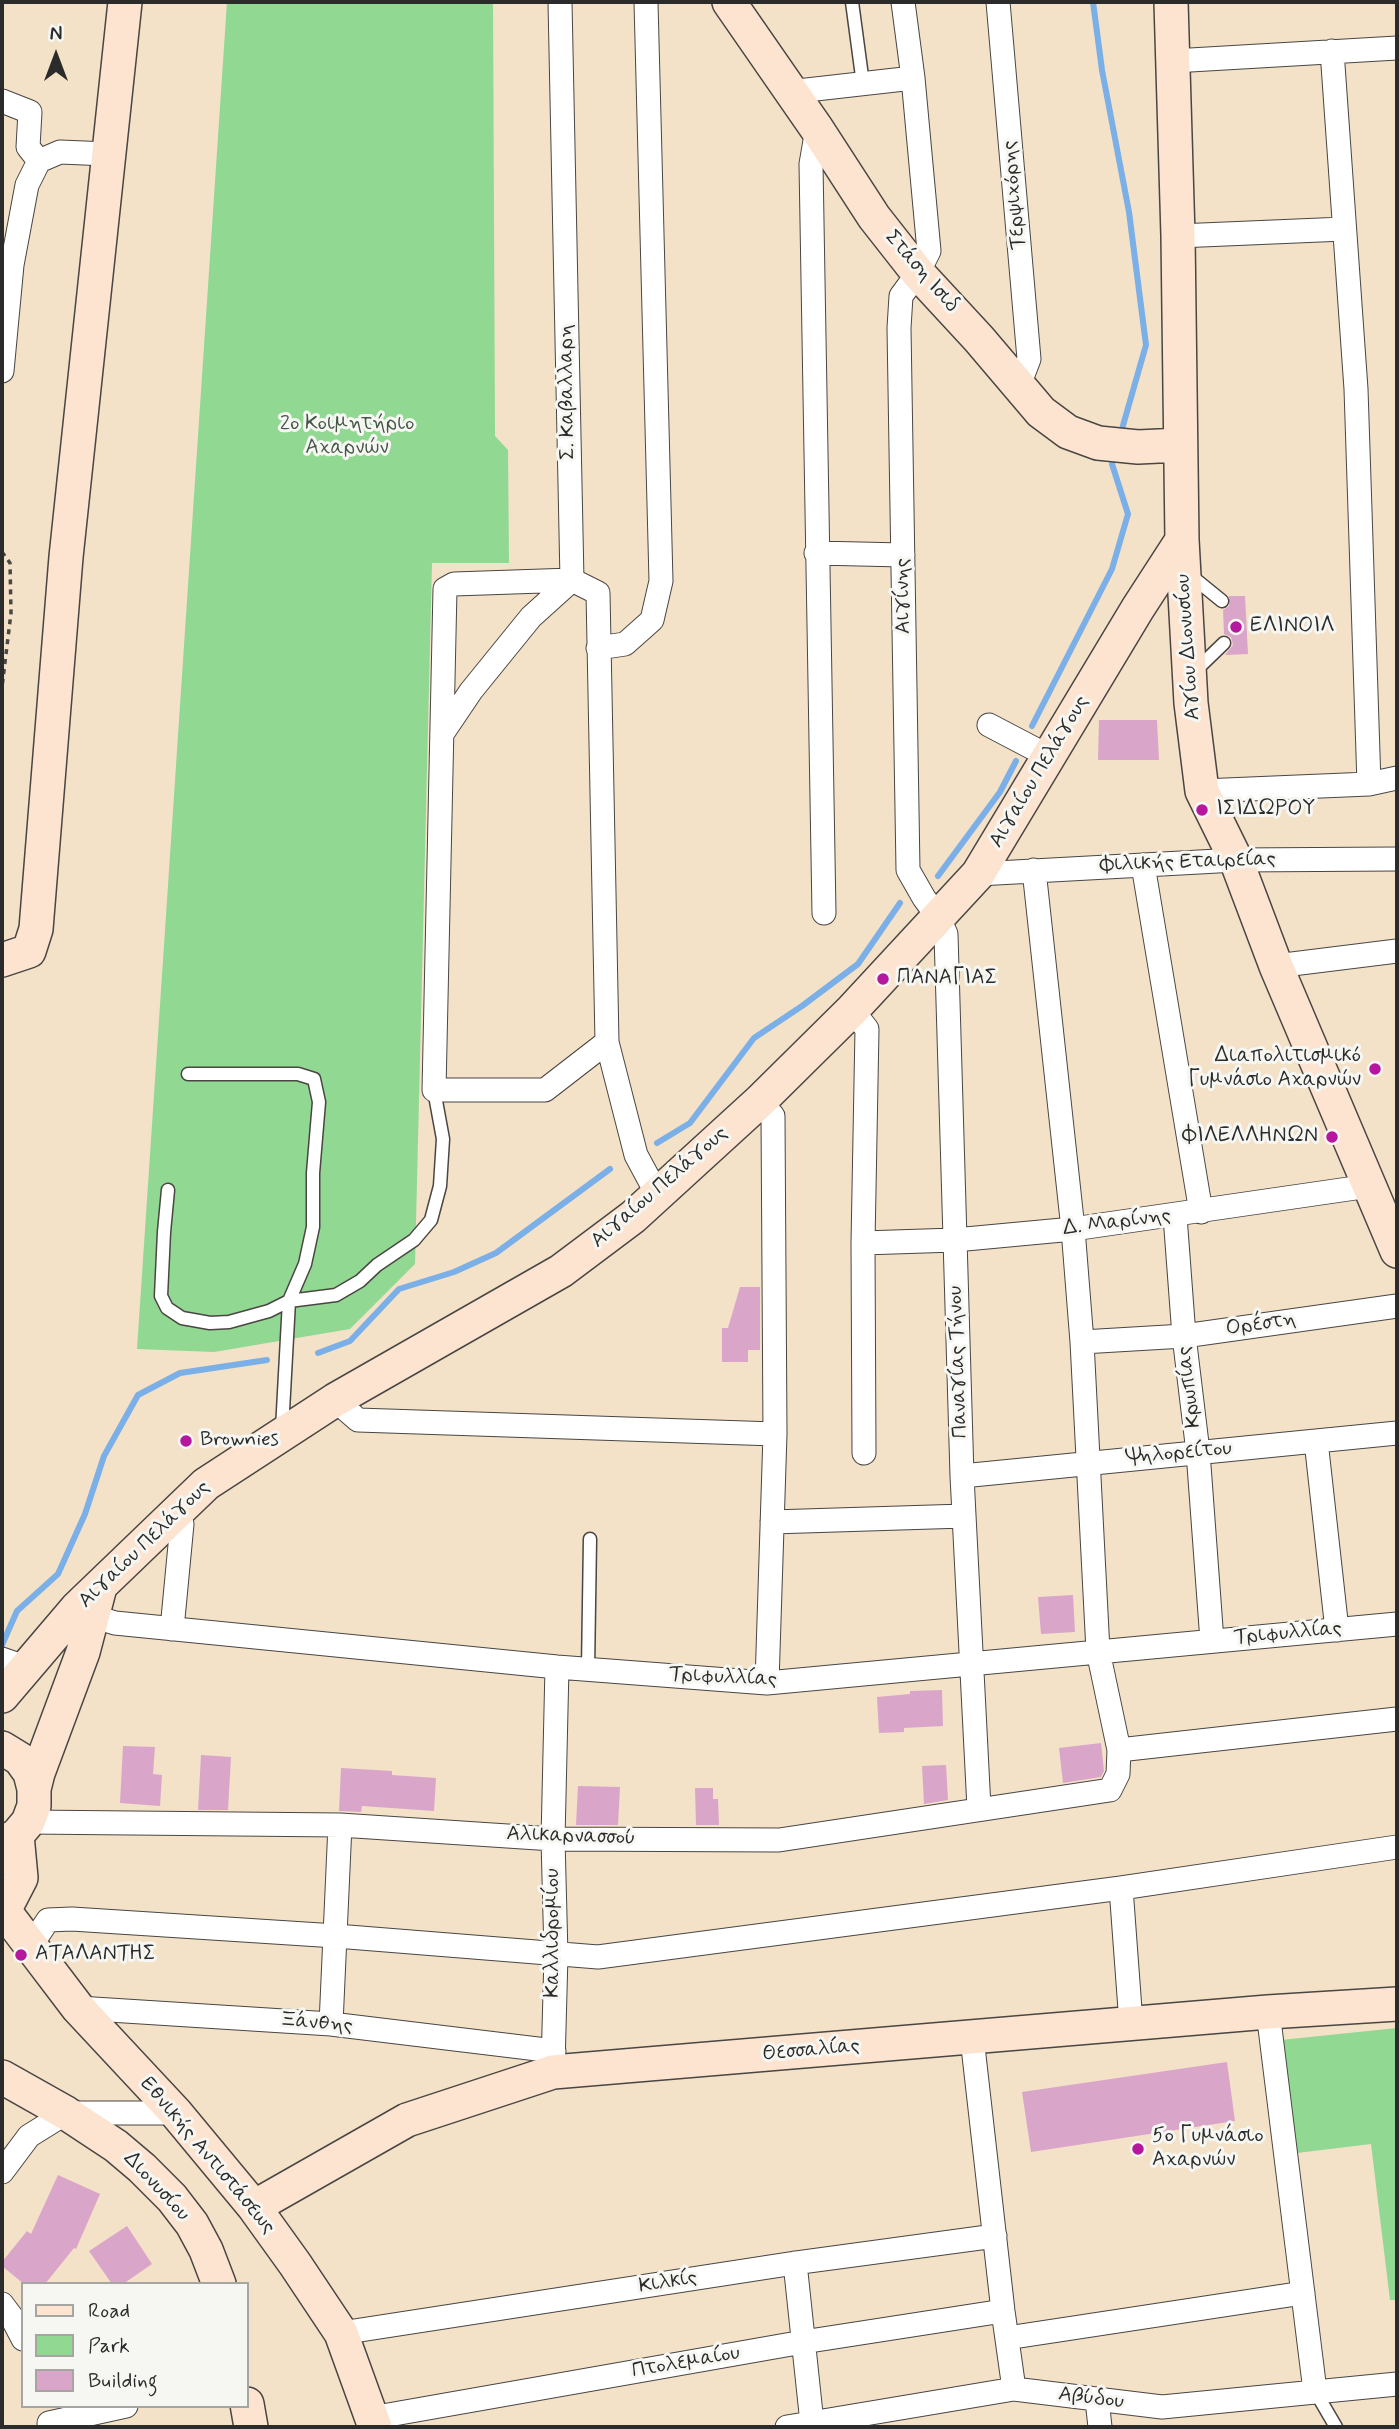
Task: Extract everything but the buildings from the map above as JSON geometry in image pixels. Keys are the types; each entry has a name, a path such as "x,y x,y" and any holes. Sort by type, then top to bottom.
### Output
{"street":[{"path":"2,960 29,951 36,929 66,557 124,2"},
{"name":"Σ. Καβαλλαρη","path":"560,2 572,580"},
{"path":"598,648 625,644 652,621 661,581 646,2"},
{"name":"Στάση Ισιδ","path":"729,2 817,129 874,218 1041,412 1068,432 1098,443 1180,445"},
{"name":"Αιγίνης","path":"903,2 929,251 901,296 899,328 908,870 938,917"},
{"name":"Τερψιχόρης","path":"998,2 1029,359 1019,386"},
{"name":"Αγίου Διονυσίου","path":"1171,2 1183,555 1189,677 1202,791 1236,860 1276,966 1397,1251"},
{"path":"1173,61 1397,48"},
{"path":"1332,51 1356,389 1369,784"},
{"path":"789,92 913,78"},
{"path":"2,101 30,112 28,147 39,161"},
{"path":"817,129 811,164 824,913"},
{"path":"2,370 7,264 27,185 39,161 60,152 108,154"},
{"path":"1178,236 1344,229"},
{"path":"816,553 903,555"},
{"name":"Αιγαίου Πελάγους","path":"2,1696 13,1663 96,1602 173,1515 206,1484 335,1400 561,1271 633,1217 760,1101 852,1010 978,874 1138,608 1183,555"},
{"path":"442,734 471,691 531,617 572,580"},
{"path":"607,1042 545,1090 434,1090 445,589 454,584 572,580 598,593 607,1042 636,1155 657,1194"},
{"path":"989,725 1050,757"},
{"path":"1202,791 1369,784 1397,778"},
{"name":"Φιλικής Εταιρείας","path":"978,874 1236,860 1397,859"},
{"path":"1143,864 1201,1212"},
{"path":"1034,870 1073,1229 1082,1342 1098,1651 1119,1750 1397,1719"},
{"name":"Παναγίας Τήνου","path":"938,917 946,933 962,1476 979,1808"},
{"path":"1276,966 1397,951"},
{"path":"852,1010 867,1029 863,1243 864,1453"},
{"path":"760,1101 773,1115 775,1434 767,1684"},
{"name":"Δ. Μαρίνης","path":"863,1243 955,1240 1073,1229 1369,1186"},
{"name":"Κρωπίας","path":"1175,1216 1184,1336 1198,1452 1212,1641"},
{"name":"Ορέστη","path":"1082,1342 1184,1336 1397,1306"},
{"path":"335,1400 358,1420 775,1434"},
{"name":"Ψηλορείτου","path":"962,1476 1397,1433"},
{"path":"1316,1441 1337,1630"},
{"path":"172,1629 182,1524 173,1515"},
{"path":"772,1522 964,1516"},
{"path":"3,1910 21,1878 16,1834 34,1806 37,1773 83,1652 96,1602"},
{"name":"Τριφυλλίας","path":"96,1602 116,1623 588,1670 767,1684 1397,1624"},
{"name":"Καλλιδρομίου","path":"553,2062 556,1955 553,1839 557,1667"},
{"path":"2,1748 20,1759 30,1773 34,1789"},
{"name":"Αλικαρνασσού","path":"16,1834 340,1825 553,1839 779,1840 1110,1790 1118,1774 1119,1750"},
{"path":"331,2024 340,1825"},
{"path":"30,1947 48,1920 72,1919 598,1957 1121,1888 1397,1847"},
{"path":"1121,1888 1131,2023"},
{"name":"Εθνικής Αντιστάσεως","path":"3,1910 78,2008 176,2113 254,2207 341,2333 373,2422"},
{"name":"Θεσσαλίας","path":"254,2207 407,2120 553,2062 972,2038 1268,2012 1397,2004"},
{"name":"Ξάνθης","path":"78,2008 331,2024 553,2062"},
{"path":"1268,2012 1315,2391"},
{"path":"972,2038 1014,2389"},
{"name":"Διονυσίου","path":"2,2077 66,2113 116,2146 172,2198 206,2250 218,2282"},
{"path":"2,2172 29,2136 66,2113 176,2113"},
{"name":"Κιλκίς","path":"341,2333 795,2263 995,2236"},
{"path":"795,2263 812,2423"},
{"path":"1006,2339 1303,2293"},
{"path":"2,2304 21,2335"},
{"name":"Πτολεμαίου","path":"373,2422 803,2342 1003,2311"},
{"name":"Αβύδου","path":"788,2427 1014,2389 1162,2407 1397,2384"},
{"path":"1097,2400 1100,2427"},
{"path":"48,2419 114,2408"},
{"path":"248,2408 251,2427"}],"lane":[{"path":"852,2 863,84"},
{"path":"1183,555 1222,601"},
{"path":"1189,677 1224,643"},
{"path":"188,1074 298,1074 314,1079 319,1102 313,1173 313,1227 305,1264 289,1301 282,1433"},
{"path":"168,1190 161,1296 167,1308 182,1318 210,1323 229,1322 269,1311 289,1301 336,1295 360,1282 377,1265 414,1240 432,1220 440,1186 443,1139 434,1090"},
{"path":"588,1670 590,1539"},
{"path":"1315,2391 1336,2427"}],"path":[{"path":"2,552 10,563 10,613 2,687"}],"green space":[{"name":"2ο Κοιμητήριο Αχαρνών","path":"227,2 493,2 495,436 508,450 509,563 432,563 415,1264 350,1329 214,1352 137,1349"},
{"path":"1397,2028 1397,2300 1390,2300 1371,2144 1297,2153 1281,2040"}],"waterway":[{"path":"1093,2 1102,70 1129,212 1146,345 1120,436"},
{"path":"1032,726 1112,569 1128,514 1112,464 1115,454"},
{"path":"938,876 1000,792 1016,761"},
{"path":"657,1143 690,1123 754,1038 858,964 900,903"},
{"path":"318,1353 350,1341 399,1289 454,1272 496,1253 610,1169"},
{"path":"2,1645 17,1611 58,1574 85,1514 104,1456 138,1395 180,1373 267,1360"}],"place":[{"name":"ΕΛΙΝΟΙΛ","path":"1236,627"},
{"name":"ΙΣΙΔΩΡΟΥ","path":"1202,810"},
{"name":"ΠΑΝΑΓΙΑΣ","path":"883,979"},
{"name":"Διαπολιτισμικό Γυμνάσιο Αχαρνών","path":"1375,1069"},
{"name":"ΦΙΛΕΛΛΗΝΩΝ","path":"1332,1137"},
{"name":"Brownies","path":"186,1441"},
{"name":"ΑΤΑΛΑΝΤΗΣ","path":"21,1955"},
{"name":"5ο Γυμνάσιο Αχαρνών","path":"1138,2149"}]}
